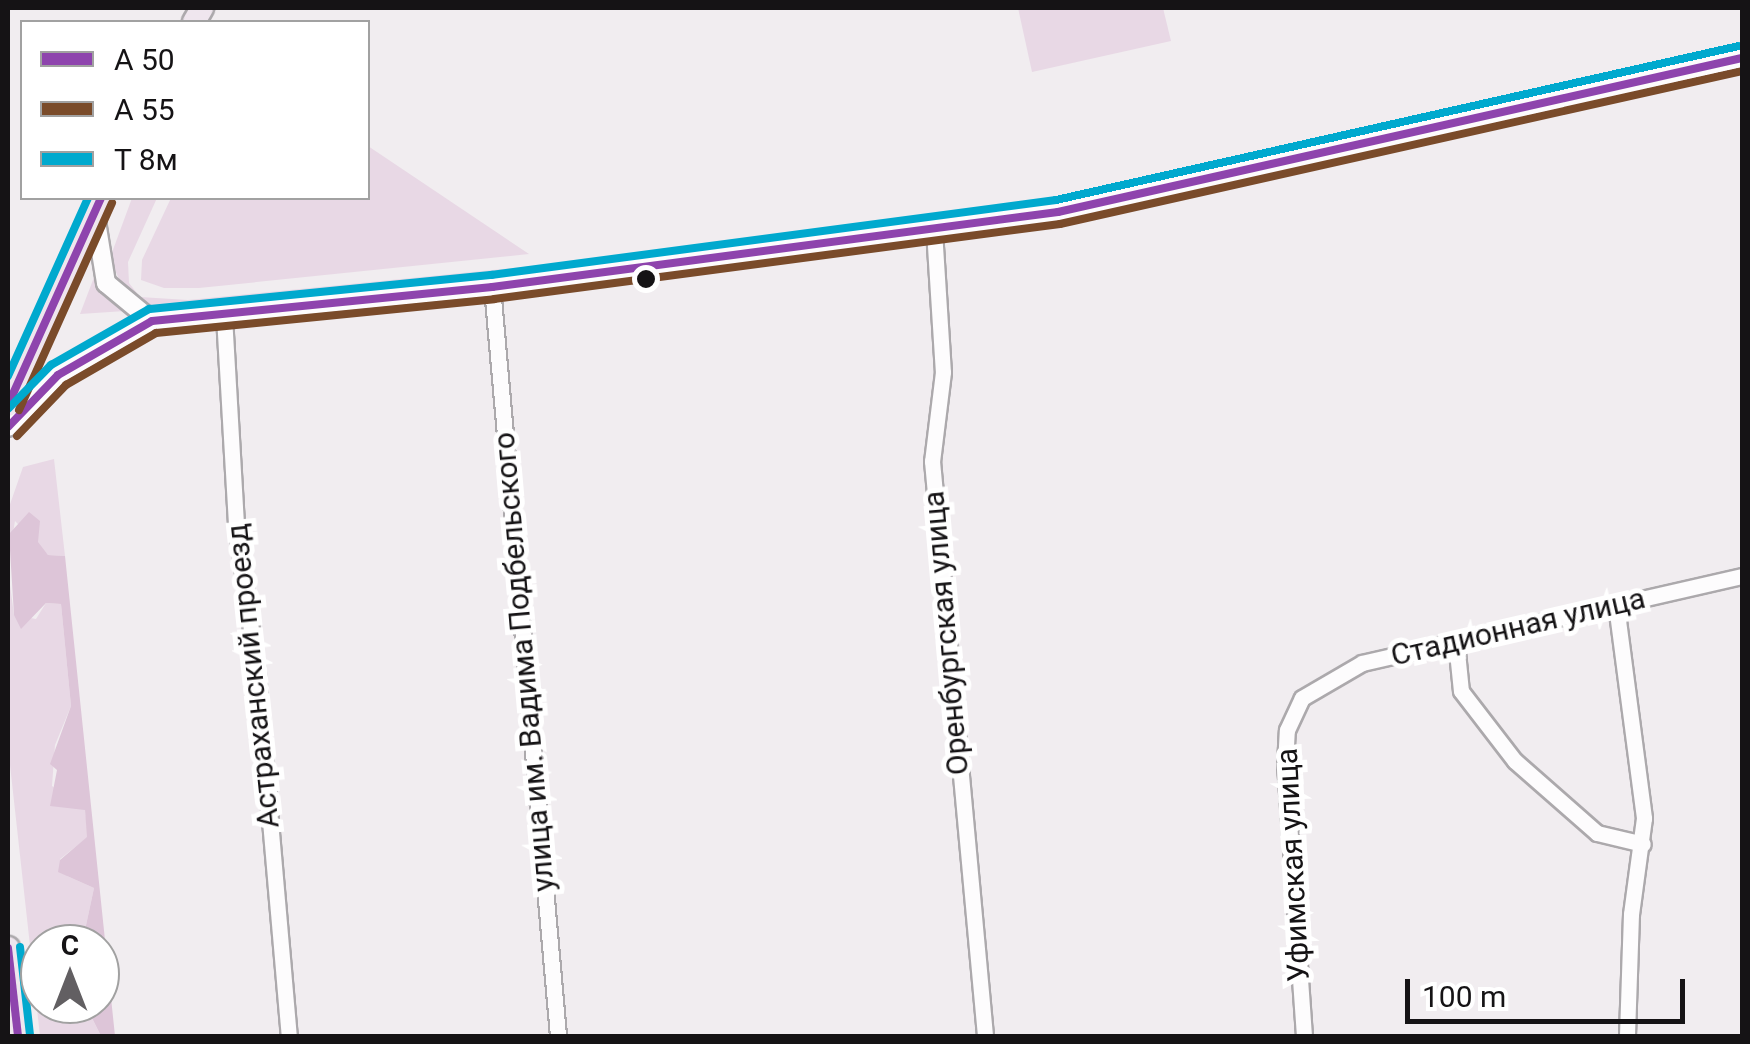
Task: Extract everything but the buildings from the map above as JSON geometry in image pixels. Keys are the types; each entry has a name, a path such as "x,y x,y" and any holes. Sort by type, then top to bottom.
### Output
{"main road":[{"path":"11,388 98,203"},
{"path":"8,948 18,1036"}],"street":[{"path":"8,427 58,375 152,321 492,287 1058,212 1742,58"},
{"path":"98,203 106,283 152,321"},
{"name":"Оренбургская улица","path":"934,230 943,372 932,460 984,1036"},
{"name":"улица им. Вадима Подбельского","path":"492,287 558,1036"},
{"name":"Астраханский проезд","path":"224,316 236,524 256,672 290,1036"},
{"name":"Стадионная улица","path":"1302,698 1362,663 1742,576"},
{"path":"1616,604 1643,844 1631,914 1627,1036"},
{"path":"1456,642 1462,691 1515,761 1597,834 1643,844"},
{"name":"Уфимская улица","path":"1302,698 1287,730 1284,765 1304,1036"}],"shaded area":[{"path":"1018,8 1163,8 1171,41 1032,72"},
{"path":"370,147 529,254 199,288 164,288 141,280 142,260 170,200 370,200"},
{"path":"131,200 156,200 128,262 129,283 140,297 188,300 543,265 543,270 148,307 121,284 110,258"},
{"path":"96,272 102,294 125,311 80,314"},
{"path":"54,459 65,556 48,555 15,521 8,563 8,510 23,467"},
{"path":"29,512 40,521 38,542 48,555 65,556 103,924 86,924 94,888 58,872 60,860 87,837 85,810 50,806 57,770 50,764 71,706 61,604 46,603 21,629 14,615 9,534"},
{"path":"8,570 14,615 36,619 46,603 61,604 71,706 55,745 52,786 85,809 88,837 60,859 67,876 94,888 86,924 28,924 8,747"},
{"path":"39,1024 95,1024 101,1036 40,1036"},
{"path":"95,1024 114,1024 115,1036 101,1036"}],"transit line":[{"path":"8,409 51,365 149,309 491,275 1056,200 1739,46"},
{"path":"8,427 58,375 152,321 492,287 1058,212 1742,58"},
{"path":"17,436 66,385 156,333 494,299 1060,224 1742,71"},
{"path":"8,376 87,200"},
{"path":"8,405 100,200"},
{"path":"19,410 112,203"},
{"path":"8,948 18,1036"},
{"path":"29,1024 30,1035"}]}
